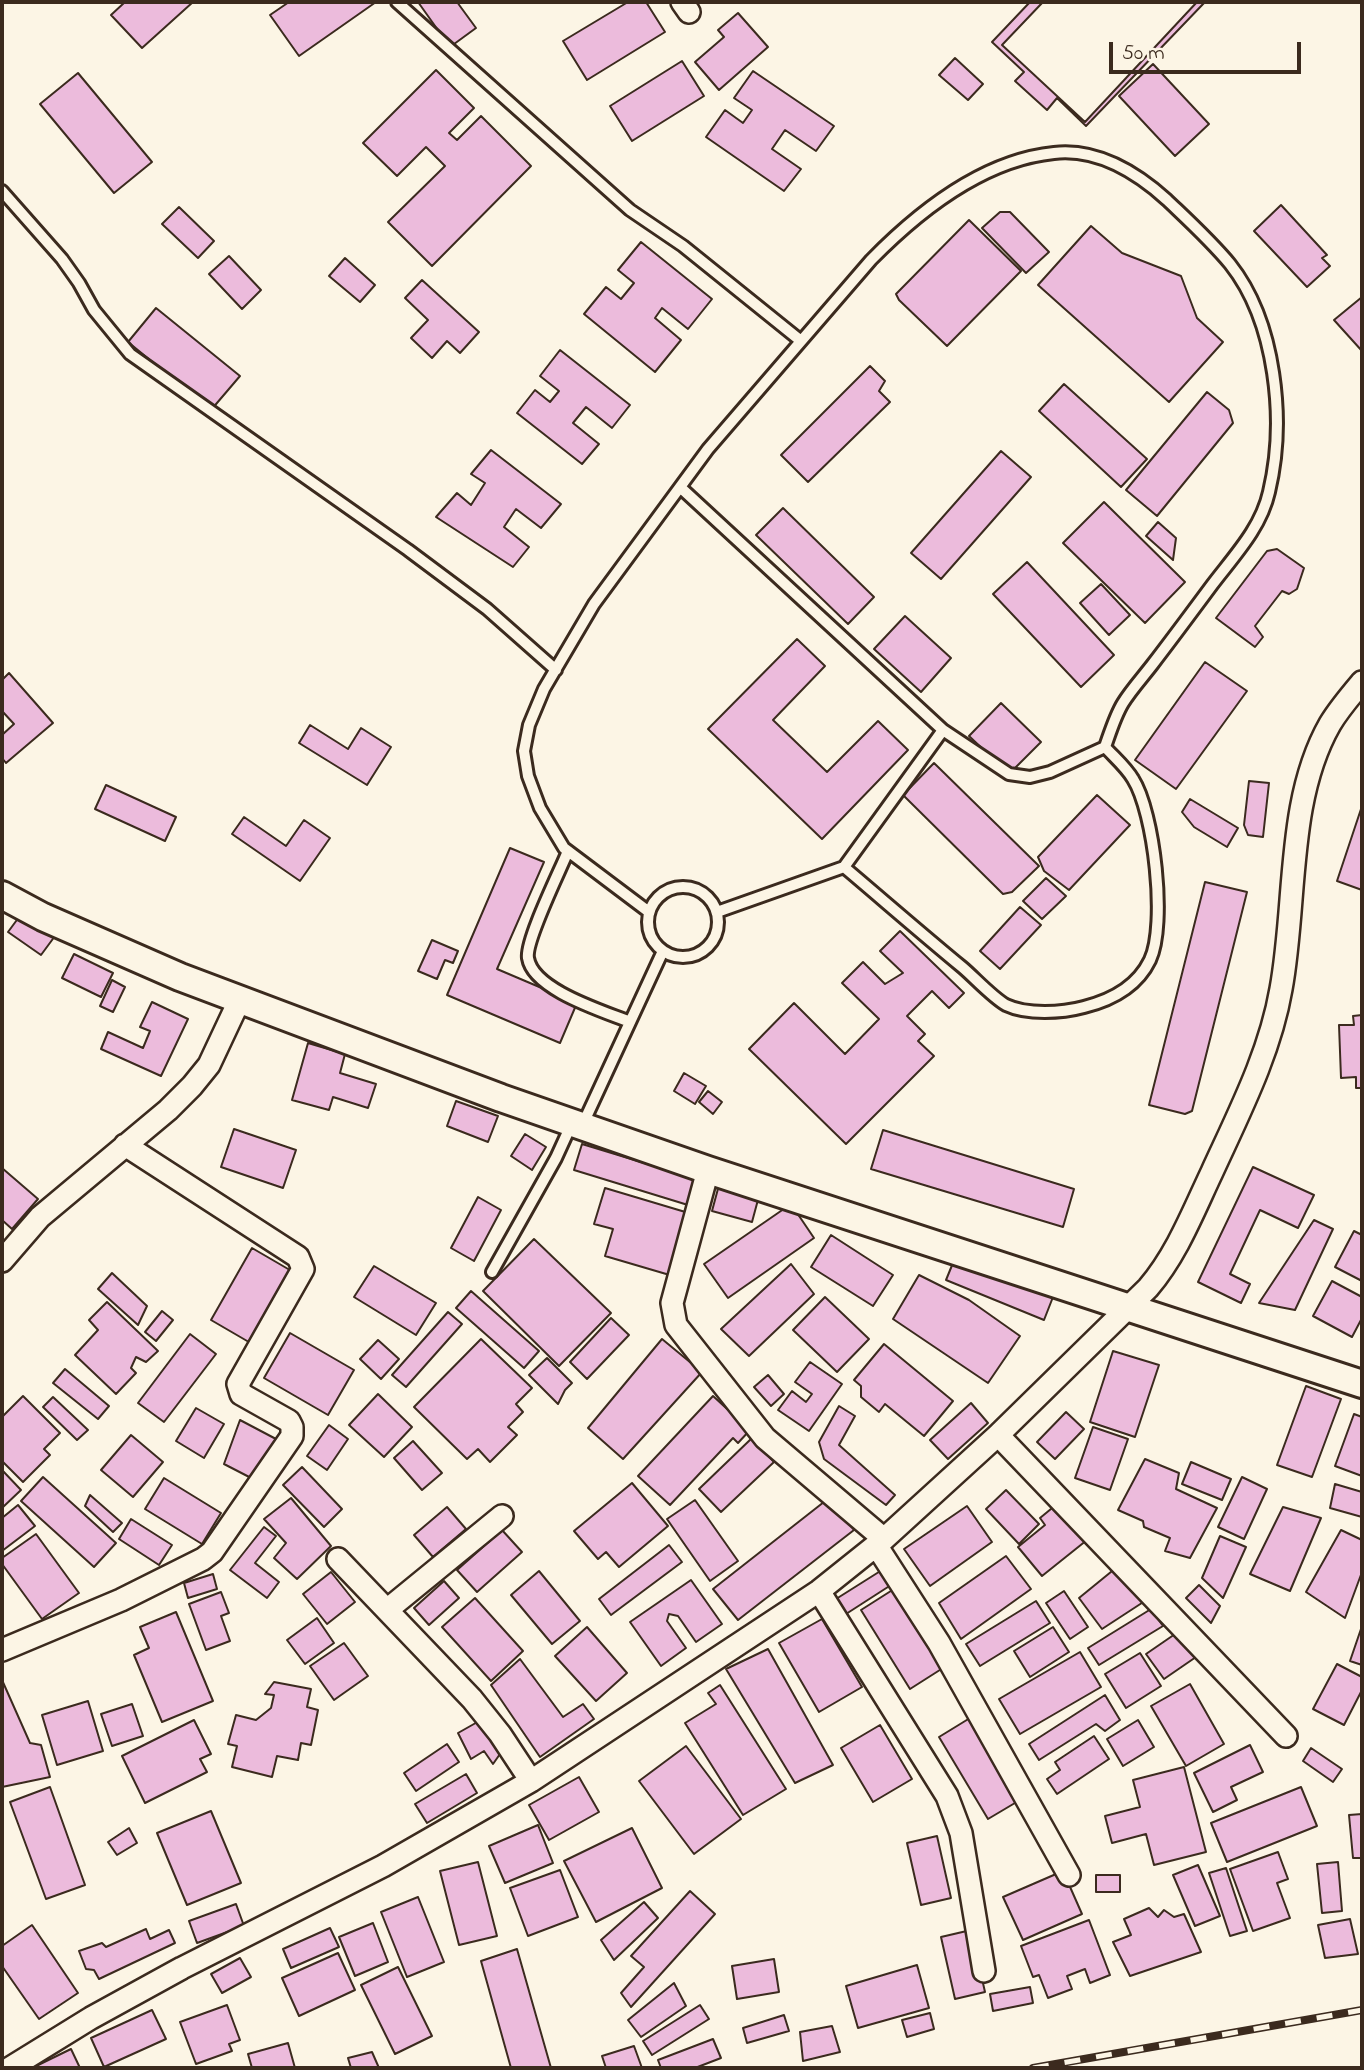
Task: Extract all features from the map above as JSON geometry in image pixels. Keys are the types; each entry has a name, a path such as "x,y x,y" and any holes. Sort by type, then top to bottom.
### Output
{"street":[{"path":"10,2068 91,2018 182,1968 383,1867 531,1780 818,1591 880,1542 998,1435 1127,1308 1160,1273 1181,1240 1261,1060 1274,1024 1282,987 1304,794 1319,747 1330,724 1362,682"},
{"path":"4,900 240,999 577,1124 708,1170 1362,1384"},
{"path":"2,1261 40,1217 168,1110 200,1075 209,1065 240,999"},
{"path":"2,1650 121,1600 203,1559 212,1552 292,1436 289,1421 241,1394 238,1384 303,1269 302,1262 125,1145"},
{"path":"708,1170 672,1303 676,1325 765,1438 880,1542 1069,1875"},
{"path":"998,1435 1286,1736"},
{"path":"387,1610 502,1516"},
{"path":"338,1559 472,1699 531,1780"},
{"path":"818,1591 947,1796 961,1833 984,1971"}],"lane":[{"path":"397,2 630,210 683,246 800,341"},
{"path":"649,912 568,851 540,808 528,776 524,751 534,713 544,689 594,604 680,487 708,449 895,235 982,176 1017,160 1055,152 1082,153 1102,158 1130,171 1156,190 1203,233 1232,266 1255,307 1268,349 1276,406 1277,451 1269,495 1248,540 1122,705 1105,747 1050,772 1030,777 1009,775 943,730 680,487"},
{"path":"2,191 62,259 94,310 130,354 408,550 487,609 556,670"},
{"path":"717,912 844,867 943,730"},
{"path":"844,867 1006,1004 1047,1013 1071,1011 1120,995 1136,980 1150,959 1158,929 1155,865 1145,805 1132,778 1105,747"},
{"path":"568,851 528,949 531,969 555,990 630,1023"},
{"path":"692,888 703,893 717,912 716,938 697,954 673,956 662,953 653,943 647,919 657,897 668,890 692,888"},
{"path":"492,1272 577,1124 630,1023 662,953"}],"building":[{"path":"125,2 193,2 142,48 111,15"},
{"path":"289,2 376,2 299,56 270,15"},
{"path":"418,2 457,2 476,28 450,47"},
{"path":"628,2 646,2 665,32 587,80 563,41"},
{"path":"1030,2 1205,2 1086,126 1057,98 1047,110 1015,81 1024,72 992,42"},
{"path":"1043,2 1197,2 1085,122 1002,45"},
{"path":"738,13 768,47 719,90 695,62 724,37 718,30"},
{"path":"955,58 983,84 968,100 939,75"},
{"path":"682,61 704,96 632,141 610,106"},
{"path":"1153,64 1209,124 1175,156 1119,96"},
{"path":"436,70 474,108 449,133 457,140 481,116 531,166 432,266 388,222 445,166 426,147 397,176 363,143"},
{"path":"753,71 834,126 816,151 785,130 772,149 801,169 784,191 706,137 725,110 743,123 752,110 734,98"},
{"path":"78,73 152,162 114,193 40,104"},
{"path":"1281,205 1327,255 1322,258 1330,266 1307,287 1254,231"},
{"path":"179,207 214,241 198,258 162,224"},
{"path":"1000,212 1010,212 1049,252 1026,273 982,228"},
{"path":"969,220 1021,271 947,346 896,294"},
{"path":"1091,226 1122,253 1181,276 1197,318 1223,342 1169,402 1038,285"},
{"path":"641,242 712,299 688,329 662,308 655,318 681,340 655,372 584,314 606,287 621,299 634,283 618,270"},
{"path":"229,256 261,290 242,309 209,274"},
{"path":"345,258 375,285 360,302 329,276"},
{"path":"422,280 479,332 460,353 447,341 432,358 411,338 428,320 405,298"},
{"path":"1362,297 1362,351 1334,320"},
{"path":"156,308 240,376 211,410 128,342"},
{"path":"560,350 630,405 612,428 586,407 573,423 599,444 582,464 517,413 535,390 550,402 559,391 540,376"},
{"path":"870,366 885,381 879,391 890,402 808,482 781,455"},
{"path":"1064,384 1147,459 1121,487 1039,411"},
{"path":"1207,392 1229,410 1233,423 1157,516 1126,490"},
{"path":"491,450 561,504 541,528 516,509 504,527 529,547 513,567 436,517 457,493 471,505 485,483 471,474"},
{"path":"1001,451 1031,477 941,579 911,553"},
{"path":"1104,502 1185,582 1145,623 1063,543"},
{"path":"783,508 874,597 848,624 756,535"},
{"path":"1158,522 1176,538 1173,560 1146,536"},
{"path":"1277,549 1304,568 1297,589 1289,594 1282,591 1255,626 1263,637 1255,647 1216,618 1267,551"},
{"path":"1027,562 1114,655 1081,687 993,594"},
{"path":"1101,584 1130,615 1109,635 1080,603"},
{"path":"905,616 951,658 921,692 874,649"},
{"path":"797,639 825,666 773,720 827,772 878,721 908,750 822,839 708,729"},
{"path":"1205,662 1247,691 1176,789 1135,760"},
{"path":"9,673 53,723 6,763 2,758 2,735 14,724 2,711 2,680"},
{"path":"1001,703 1041,742 1009,774 969,736"},
{"path":"310,725 348,749 361,728 391,747 367,785 299,743"},
{"path":"934,763 1039,866 1012,892 1003,894 903,795"},
{"path":"1249,781 1269,783 1263,837 1248,835 1244,825"},
{"path":"106,785 176,817 165,841 95,809"},
{"path":"1097,795 1130,825 1069,890 1044,871 1038,857"},
{"path":"1190,799 1238,828 1227,847 1194,827 1182,812"},
{"path":"1362,806 1362,890 1337,881"},
{"path":"244,817 286,846 304,820 330,838 300,881 232,834"},
{"path":"510,848 544,862 497,969 577,1003 560,1043 447,995"},
{"path":"1046,878 1066,896 1042,919 1023,901"},
{"path":"1205,882 1247,892 1192,1111 1185,1114 1149,1105"},
{"path":"1020,907 1041,925 1000,969 980,951"},
{"path":"22,913 55,936 41,955 8,932"},
{"path":"900,931 964,993 949,1008 932,991 907,1016 925,1034 918,1041 934,1056 846,1144 749,1049 794,1003 845,1054 879,1019 842,983 863,962 885,984 903,973 880,951"},
{"path":"432,940 458,951 453,963 445,960 437,979 418,971"},
{"path":"74,954 113,973 101,997 62,978"},
{"path":"112,980 125,987 113,1012 100,1006"},
{"path":"152,1002 188,1019 161,1076 101,1049 108,1032 143,1048 150,1031 140,1027"},
{"path":"1362,1015 1362,1088 1356,1088 1356,1077 1341,1078 1339,1025 1354,1025 1353,1016"},
{"path":"308,1043 345,1054 340,1073 376,1084 368,1108 333,1097 329,1110 292,1100"},
{"path":"684,1073 706,1086 695,1104 674,1091"},
{"path":"708,1091 722,1102 713,1114 699,1102"},
{"path":"456,1101 498,1116 488,1142 447,1126"},
{"path":"234,1129 296,1150 283,1188 221,1167"},
{"path":"883,1130 1074,1189 1063,1227 871,1169"},
{"path":"525,1134 546,1147 532,1170 511,1156"},
{"path":"582,1144 710,1183 701,1209 574,1170"},
{"path":"1253,1167 1314,1195 1298,1228 1260,1210 1230,1274 1250,1284 1241,1303 1198,1282"},
{"path":"2,1168 38,1199 12,1229 2,1220"},
{"path":"719,1185 759,1196 752,1222 712,1211"},
{"path":"605,1188 692,1214 673,1276 605,1256 613,1229 594,1224"},
{"path":"478,1197 501,1210 474,1261 451,1248"},
{"path":"791,1204 814,1238 728,1298 704,1264"},
{"path":"1314,1220 1333,1229 1295,1310 1259,1303"},
{"path":"1354,1231 1362,1235 1362,1281 1335,1267"},
{"path":"831,1235 893,1275 873,1306 811,1267"},
{"path":"534,1239 611,1313 559,1366 483,1291"},
{"path":"252,1248 295,1273 254,1345 211,1320"},
{"path":"955,1258 1053,1297 1044,1320 946,1280"},
{"path":"791,1264 814,1294 749,1356 721,1329"},
{"path":"374,1266 436,1303 416,1335 354,1297"},
{"path":"112,1273 147,1306 138,1325 98,1289"},
{"path":"919,1275 969,1300 1020,1336 988,1383 893,1319"},
{"path":"1332,1281 1362,1297 1362,1318 1352,1337 1313,1316"},
{"path":"471,1291 539,1351 524,1368 456,1308"},
{"path":"825,1297 869,1339 837,1372 793,1330"},
{"path":"107,1302 158,1351 146,1362 136,1357 131,1368 136,1373 116,1394 75,1355 98,1330 89,1320"},
{"path":"162,1311 173,1320 156,1341 145,1332"},
{"path":"448,1312 462,1324 406,1387 392,1375"},
{"path":"611,1318 629,1335 587,1379 570,1362"},
{"path":"290,1333 354,1370 328,1415 264,1378"},
{"path":"190,1334 216,1354 164,1422 138,1403"},
{"path":"481,1339 532,1388 516,1404 523,1412 508,1427 517,1435 490,1462 478,1449 467,1459 414,1407"},
{"path":"662,1339 702,1372 623,1459 588,1428"},
{"path":"378,1340 399,1359 381,1379 360,1359"},
{"path":"884,1344 953,1401 924,1436 885,1404 879,1412 861,1397 861,1386 854,1380"},
{"path":"1113,1351 1159,1365 1135,1437 1090,1422"},
{"path":"547,1358 572,1383 558,1404 529,1375"},
{"path":"810,1362 842,1384 809,1431 778,1410 792,1391 806,1402 812,1394 795,1382"},
{"path":"65,1369 109,1406 98,1419 53,1383"},
{"path":"768,1375 784,1394 771,1406 754,1387"},
{"path":"1306,1386 1341,1399 1312,1477 1277,1465"},
{"path":"378,1394 412,1427 384,1457 349,1425"},
{"path":"23,1396 60,1433 44,1449 50,1455 23,1482 2,1461 2,1417"},
{"path":"713,1396 750,1430 738,1443 733,1438 670,1505 638,1476"},
{"path":"53,1397 88,1430 77,1440 43,1407"},
{"path":"971,1403 988,1423 948,1459 930,1440"},
{"path":"839,1406 855,1416 839,1445 895,1495 886,1505 824,1459 819,1442"},
{"path":"196,1408 224,1424 204,1458 176,1441"},
{"path":"1066,1412 1084,1429 1055,1459 1037,1442"},
{"path":"1354,1414 1362,1417 1362,1476 1335,1466"},
{"path":"240,1420 276,1439 255,1480 224,1464"},
{"path":"329,1425 348,1439 327,1470 307,1456"},
{"path":"1093,1427 1128,1439 1110,1490 1075,1478"},
{"path":"131,1435 163,1462 133,1497 101,1470"},
{"path":"752,1438 774,1462 721,1512 699,1489"},
{"path":"413,1441 442,1473 422,1490 394,1458"},
{"path":"1145,1459 1179,1473 1176,1489 1217,1508 1190,1558 1165,1551 1170,1538 1144,1527 1143,1521 1118,1510"},
{"path":"1191,1462 1231,1479 1222,1500 1182,1484"},
{"path":"302,1467 342,1509 324,1527 283,1485"},
{"path":"2,1470 21,1490 2,1508"},
{"path":"43,1477 116,1543 94,1567 21,1501"},
{"path":"1242,1477 1267,1489 1244,1539 1218,1527"},
{"path":"164,1478 221,1513 202,1544 145,1509"},
{"path":"632,1483 668,1526 619,1567 606,1552 598,1559 574,1531"},
{"path":"1335,1484 1362,1492 1362,1517 1330,1508"},
{"path":"1006,1490 1039,1524 1019,1544 986,1509"},
{"path":"90,1495 122,1523 113,1532 85,1506"},
{"path":"291,1498 331,1546 297,1579 274,1558 286,1543 264,1519"},
{"path":"829,1498 854,1530 738,1620 713,1589"},
{"path":"695,1500 738,1561 710,1581 667,1519"},
{"path":"1057,1504 1087,1540 1042,1576 1018,1547 1045,1525 1040,1518"},
{"path":"18,1505 35,1526 2,1551 2,1518"},
{"path":"967,1506 992,1542 930,1586 904,1549"},
{"path":"447,1507 466,1529 433,1557 414,1535"},
{"path":"1283,1507 1321,1518 1290,1591 1250,1574"},
{"path":"131,1519 172,1545 159,1565 119,1539"},
{"path":"264,1527 276,1536 255,1563 279,1582 267,1598 230,1570"},
{"path":"502,1530 522,1552 477,1592 457,1570"},
{"path":"1341,1530 1362,1540 1362,1572 1345,1618 1306,1592"},
{"path":"36,1534 79,1593 42,1619 2,1564 2,1558"},
{"path":"1220,1536 1246,1547 1223,1598 1202,1578"},
{"path":"669,1545 682,1562 611,1615 599,1599"},
{"path":"1006,1556 1031,1589 961,1639 939,1603"},
{"path":"1117,1567 1148,1599 1102,1629 1079,1598"},
{"path":"882,1570 891,1585 846,1614 836,1599"},
{"path":"539,1571 580,1621 552,1644 511,1595"},
{"path":"331,1572 355,1602 327,1624 303,1594"},
{"path":"213,1574 217,1589 188,1598 184,1583"},
{"path":"691,1580 722,1624 696,1642 678,1616 669,1614 667,1621 686,1648 661,1666 630,1622"},
{"path":"444,1581 459,1598 429,1625 414,1608"},
{"path":"1199,1585 1220,1606 1211,1623 1186,1598"},
{"path":"894,1589 943,1668 910,1689 861,1610"},
{"path":"1064,1591 1088,1627 1070,1639 1046,1603"},
{"path":"221,1592 229,1613 221,1616 230,1641 206,1650 189,1604"},
{"path":"475,1598 523,1651 491,1681 442,1627"},
{"path":"1036,1601 1050,1623 980,1666 966,1644"},
{"path":"1151,1609 1163,1626 1099,1665 1088,1648"},
{"path":"176,1612 213,1701 162,1722 134,1655 149,1648 140,1627"},
{"path":"317,1618 334,1643 305,1664 287,1640"},
{"path":"822,1619 862,1687 819,1712 779,1643"},
{"path":"1362,1626 1362,1665 1350,1661"},
{"path":"587,1627 627,1673 596,1701 555,1656"},
{"path":"1053,1627 1069,1652 1030,1677 1014,1651"},
{"path":"1178,1632 1196,1657 1164,1679 1146,1654"},
{"path":"344,1643 368,1676 334,1700 310,1666"},
{"path":"768,1649 833,1765 795,1783 726,1669"},
{"path":"1080,1652 1101,1687 1020,1734 999,1699"},
{"path":"1140,1653 1161,1686 1126,1708 1105,1674"},
{"path":"520,1659 563,1717 583,1704 594,1719 540,1757 491,1685"},
{"path":"1337,1664 1362,1677 1362,1690 1344,1725 1313,1709"},
{"path":"2,1680 30,1743 41,1745 50,1777 2,1787"},
{"path":"274,1682 311,1689 307,1707 318,1710 311,1745 301,1743 298,1760 277,1756 272,1777 232,1767 237,1746 228,1744 236,1715 256,1720 271,1708 274,1695 265,1694"},
{"path":"1190,1684 1224,1744 1186,1766 1151,1706"},
{"path":"720,1685 786,1789 743,1815 685,1723 716,1704 708,1693"},
{"path":"1105,1695 1120,1720 1105,1731 1096,1724 1039,1760 1029,1744"},
{"path":"88,1701 103,1751 57,1765 42,1715"},
{"path":"132,1704 143,1736 112,1746 101,1714"},
{"path":"970,1718 1020,1800 988,1819 939,1737"},
{"path":"194,1720 211,1754 200,1759 207,1772 145,1803 122,1756"},
{"path":"481,1720 500,1754 493,1764 484,1751 471,1759 458,1733"},
{"path":"1138,1720 1154,1747 1123,1766 1107,1739"},
{"path":"880,1725 912,1779 873,1802 841,1748"},
{"path":"1094,1736 1109,1759 1057,1794 1047,1779 1060,1770 1055,1762"},
{"path":"447,1744 459,1762 416,1791 404,1773"},
{"path":"1250,1745 1263,1772 1231,1787 1237,1800 1213,1812 1194,1773"},
{"path":"686,1746 741,1819 694,1854 639,1781"},
{"path":"1311,1748 1342,1769 1333,1782 1303,1761"},
{"path":"1184,1767 1206,1852 1154,1865 1146,1834 1112,1843 1105,1816 1140,1807 1133,1780"},
{"path":"466,1774 477,1793 427,1823 415,1804"},
{"path":"579,1777 599,1812 549,1840 529,1805"},
{"path":"50,1787 85,1885 46,1899 10,1802"},
{"path":"1301,1787 1317,1826 1227,1862 1211,1823"},
{"path":"211,1811 241,1883 187,1905 157,1833"},
{"path":"1362,1814 1362,1858 1353,1858 1349,1815"},
{"path":"538,1825 553,1863 505,1883 489,1846"},
{"path":"129,1828 137,1843 117,1855 108,1842"},
{"path":"632,1828 662,1888 596,1922 564,1861"},
{"path":"937,1836 951,1898 921,1905 907,1843"},
{"path":"1278,1852 1288,1879 1277,1883 1290,1918 1253,1931 1230,1869"},
{"path":"478,1862 497,1936 459,1945 440,1871"},
{"path":"1338,1862 1342,1911 1322,1913 1317,1864"},
{"path":"1198,1865 1220,1916 1195,1926 1173,1875"},
{"path":"1226,1868 1247,1931 1230,1936 1209,1873"},
{"path":"560,1870 578,1917 528,1936 510,1888"},
{"path":"1063,1871 1082,1914 1023,1940 1003,1897"},
{"path":"1096,1875 1120,1875 1120,1892 1096,1892"},
{"path":"690,1891 715,1914 631,2007 621,1993 644,1967 631,1956"},
{"path":"418,1897 444,1962 407,1977 381,1912"},
{"path":"644,1902 658,1918 614,1960 601,1940"},
{"path":"236,1904 244,1926 197,1943 189,1921"},
{"path":"1149,1908 1158,1917 1164,1910 1174,1917 1184,1914 1201,1952 1130,1976 1113,1942 1131,1935 1124,1919"},
{"path":"1350,1919 1358,1954 1325,1958 1318,1925"},
{"path":"1089,1920 1110,1975 1090,1983 1085,1969 1067,1976 1072,1989 1048,1998 1039,1975 1033,1977 1021,1946"},
{"path":"373,1923 388,1962 355,1976 339,1937"},
{"path":"32,1925 78,1993 39,2019 2,1966 2,1946"},
{"path":"330,1928 339,1947 291,1968 283,1949"},
{"path":"146,1929 150,1939 169,1930 175,1943 99,1979 94,1970 86,1969 79,1951 102,1943 106,1947"},
{"path":"971,1930 985,1992 955,1999 941,1937"},
{"path":"517,1949 551,2068 511,2068 481,1961"},
{"path":"338,1953 355,1990 299,2016 282,1978"},
{"path":"240,1958 251,1977 222,1993 211,1974"},
{"path":"774,1959 779,1992 737,1999 732,1966"},
{"path":"917,1965 929,2008 858,2028 846,1986"},
{"path":"398,1967 432,2036 395,2054 361,1985"},
{"path":"674,1983 686,2006 641,2037 628,2020"},
{"path":"1030,1987 1033,2003 993,2011 990,1994"},
{"path":"227,2005 240,2040 229,2044 232,2051 196,2064 180,2022"},
{"path":"700,2005 709,2019 652,2055 643,2041"},
{"path":"152,2010 166,2039 104,2067 91,2038"},
{"path":"930,2013 934,2029 907,2037 902,2020"},
{"path":"784,2015 789,2031 747,2043 743,2028"},
{"path":"832,2026 840,2052 803,2061 800,2032"},
{"path":"713,2039 721,2058 695,2068 661,2068 658,2060"},
{"path":"288,2043 295,2068 252,2068 248,2054"},
{"path":"634,2046 642,2068 606,2068 602,2056"},
{"path":"71,2049 80,2068 32,2068"},
{"path":"372,2052 379,2068 351,2068 348,2058"}],"railway":[{"path":"1033,2068 1362,2010"}]}
